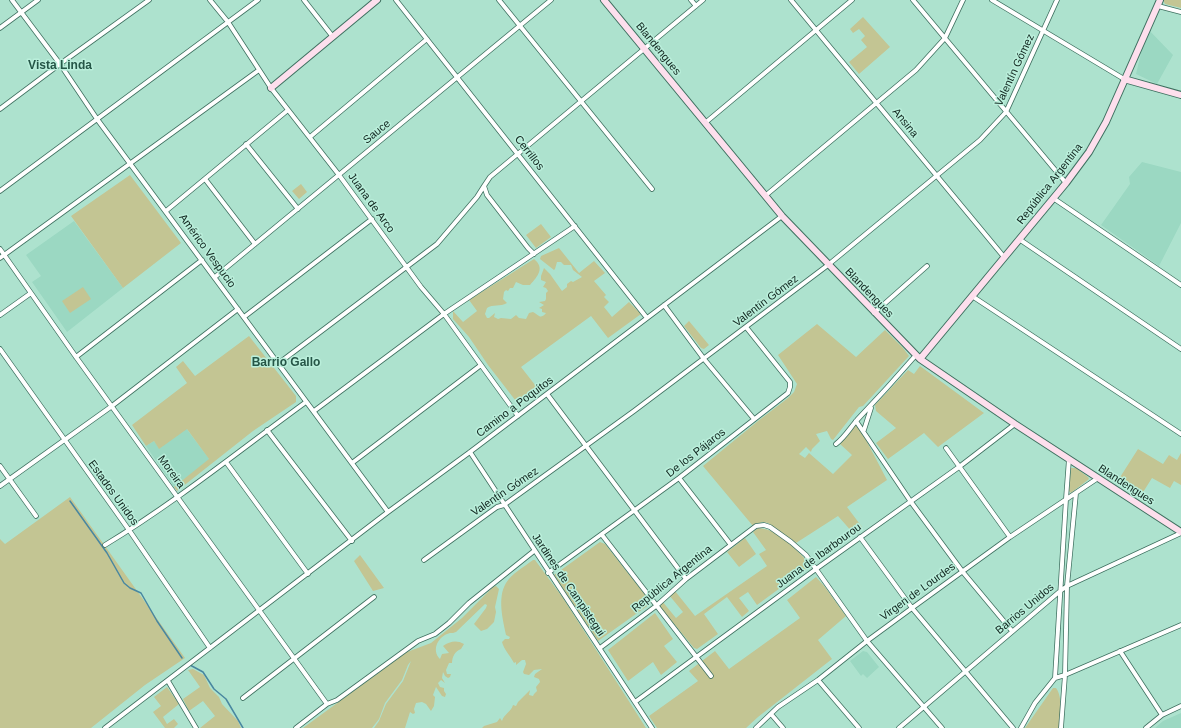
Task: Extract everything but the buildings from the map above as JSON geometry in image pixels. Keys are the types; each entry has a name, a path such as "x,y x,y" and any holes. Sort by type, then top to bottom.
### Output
{"street":[{"name":"Américo Vespucio","path":"12,0 60,64 97,119 388,512"},
{"path":"0,28 38,0"},
{"path":"0,110 60,64 149,0"},
{"name":"Juana de Arco","path":"210,0 228,22 271,88 339,175 406,267 444,314 518,416"},
{"path":"0,191 258,0"},
{"path":"304,0 333,37"},
{"path":"271,88 378,0"},
{"name":"Cerrillos","path":"396,0 647,318"},
{"path":"499,0 652,190"},
{"name":"Sauce","path":"215,277 551,0"},
{"name":"Blandengues","path":"604,0 782,216 918,357 1015,424 1181,532"},
{"path":"691,0 696,6"},
{"path":"279,363 437,244 477,197 490,177 703,0"},
{"name":"Ansina","path":"791,0 1004,257"},
{"path":"704,122 852,0"},
{"path":"913,0 1066,183"},
{"path":"765,196 916,70 945,38 963,0"},
{"path":"992,0 1124,79 1181,95"},
{"name":"Valentín Gómez","path":"424,560 497,507 504,506 704,359 828,265 980,140 1006,112 1057,0"},
{"path":"1159,3 1181,12"},
{"name":"República Argentina","path":"836,444 842,439 856,421 918,357 972,296 1066,183 1089,152 1106,122 1159,3"},
{"path":"310,137 427,39"},
{"path":"0,258 259,70"},
{"path":"166,211 288,110"},
{"path":"246,144 298,209"},
{"path":"205,179 255,244"},
{"path":"484,186 487,194 534,254"},
{"path":"1053,198 1181,286"},
{"name":"Camino a Poquitos","path":"105,728 352,541 388,512 518,416 782,216"},
{"path":"244,317 372,219"},
{"path":"314,411 444,314 575,226"},
{"path":"1019,238 1181,349"},
{"name":"Moreira","path":"0,249 76,357 327,704"},
{"path":"76,357 202,260"},
{"path":"874,313 927,266"},
{"path":"0,315 31,293"},
{"path":"972,296 1181,434"},
{"path":"664,306 704,359 754,419"},
{"path":"0,486 112,406 238,309"},
{"name":"De los Pájaros","path":"548,573 679,478 788,393 790,382 746,327"},
{"name":"Estados Unidos","path":"0,349 129,530 210,648"},
{"path":"352,463 481,365"},
{"path":"547,394 686,579"},
{"path":"105,545 129,530 226,462 306,402"},
{"path":"864,430 871,406"},
{"path":"856,421 864,430 911,502 962,571 1012,631"},
{"name":"Juana de Ibarbourou","path":"635,702 860,537 959,467 1015,424"},
{"path":"267,430 352,541"},
{"path":"946,448 1010,536"},
{"name":"Jardines de Campistegui","path":"470,452 548,573 600,648 652,728"},
{"path":"1022,728 1036,703 1055,678 1059,592 1070,459"},
{"path":"226,462 308,574"},
{"path":"0,466 36,516"},
{"path":"679,478 730,545"},
{"name":"Virgen de Lourdes","path":"756,728 778,707 818,680 867,640 1010,536 1098,478"},
{"path":"1061,728 1065,675 1067,586 1076,493"},
{"name":"República Argentina","path":"600,648 656,606 686,579 756,526 764,525 781,534 806,555 816,569"},
{"name":"Barrios Unidos","path":"899,728 1067,586 1181,532"},
{"path":"602,535 711,676"},
{"path":"860,537 912,608 1013,728"},
{"path":"296,728 327,704 337,700 418,641 435,634 469,603 534,551"},
{"path":"816,569 867,640 942,728"},
{"path":"243,698 374,596"},
{"path":"1055,678 1181,625"},
{"path":"1120,651 1162,715"},
{"path":"818,680 858,728"},
{"path":"168,681 196,728"},
{"path":"1146,728 1162,715 1181,706"},
{"path":"771,714 783,728"}],"shaded area":[{"path":"1163,0 1181,0 1181,8 1165,4"},
{"path":"863,17 890,47 859,74 849,62 867,47 861,40 865,36 859,29 853,33 850,29"},
{"path":"1147,28 1173,55 1157,84 1136,74"},
{"path":"1142,162 1181,172 1181,223 1159,266 1101,225 1130,184 1129,177"},
{"path":"130,175 181,243 123,288 71,216"},
{"path":"301,184 307,192 299,199 292,191"},
{"path":"74,221 123,288 67,332 32,282 41,276 26,255"},
{"path":"541,224 551,237 536,248 526,235"},
{"path":"559,248 579,273 594,261 605,273 594,281 606,295 604,297 609,302 604,307 612,317 629,302 641,314 608,338 591,316 521,367 539,390 519,405 488,365 469,337 453,319 453,311 463,322 477,311 469,300 534,259 540,269 538,275 530,285 523,285 516,282 513,288 510,288 508,291 506,290 504,292 503,299 507,303 487,308 485,314 487,318 495,313 494,317 498,319 511,319 516,315 519,318 526,319 529,313 533,312 541,317 546,313 542,312 542,309 539,308 544,305 539,302 545,301 546,293 548,291 543,287 546,282 541,280 544,268 562,291 571,281 573,282 582,277 573,270 571,265 564,265 561,262 557,262 554,270 540,259 541,256"},
{"path":"83,287 91,299 70,313 62,301"},
{"path":"689,321 709,345 704,349 701,348 684,326"},
{"path":"817,324 856,357 885,330 909,356 863,406 859,407 833,440 827,431 816,434 820,441 811,452 806,447 799,454 805,458 809,453 833,474 852,455 840,444 856,424 887,480 847,507 862,527 853,533 838,516 796,543 768,523 762,522 753,526 703,466 794,392 797,384 778,355"},
{"path":"249,336 296,396 296,402 253,431 177,491 174,487 209,459 187,429 159,449 154,441 146,446 132,425 187,383 176,367 183,361 195,376"},
{"path":"920,366 984,413 938,447 924,433 888,459 876,443 896,428 876,411 875,405 908,370 914,374"},
{"path":"186,428 210,460 174,487 146,446 154,441 159,448"},
{"path":"1138,449 1163,464 1169,455 1177,460 1181,453 1181,485 1174,481 1170,488 1152,478 1140,497 1117,482"},
{"path":"1071,468 1076,468 1089,479 1071,493 1069,491"},
{"path":"70,497 185,658 145,685 91,728 0,728 0,539 5,544"},
{"path":"758,528 773,532 787,541 810,564 810,566 757,605 748,592 739,598 749,611 742,617 727,597 704,614 718,634 697,649 694,648 660,607 662,601 676,618 683,612 669,595 675,591 695,616 767,566 759,554 766,550 753,532"},
{"path":"745,538 756,554 739,567 727,552"},
{"path":"600,542 605,544 650,601 650,604 598,641 554,575"},
{"path":"360,555 384,588 373,591 354,561"},
{"path":"535,560 563,598 646,728 482,728 497,722 500,718 502,721 513,705 516,706 530,690 529,695 533,696 537,691 536,687 540,682 539,679 534,677 535,674 542,669 534,670 529,675 524,674 523,672 526,664 525,660 522,660 516,665 516,662 514,663 504,648 502,642 510,637 506,635 502,616 501,602 503,589 511,576"},
{"path":"816,577 846,616 818,640 832,659 746,728 657,728 649,716 698,681 689,671 715,651 729,669 800,618 787,600"},
{"path":"496,586 499,589 495,607 496,612 494,622 487,629 481,631 474,624 486,608 487,605 485,604 456,632 450,633 439,640 436,652 440,659 442,654 449,653 443,646 446,644 456,642 464,644 461,649 454,654 452,663 449,663 446,670 447,674 451,674 450,677 448,678 445,676 443,672 442,678 445,683 441,680 438,683 440,687 444,688 446,694 445,697 442,696 436,687 433,695 435,697 434,706 431,711 426,704 422,702 416,703 414,709 415,713 413,714 410,712 405,728 374,728 379,721 386,704 403,681 411,661 402,680 385,703 379,719 372,728 303,728 407,652 431,643 462,618 493,587"},
{"path":"655,613 673,639 664,646 677,662 661,675 653,662 628,681 608,650"},
{"path":"863,651 867,652 879,667 867,678 863,674 861,676 850,661"},
{"path":"193,669 204,675 210,688 219,697 222,704 238,721 241,728 200,728 215,716 203,701 189,711 183,699 200,687 188,670"},
{"path":"167,687 179,704 163,717 167,724 174,719 178,724 174,728 165,728 153,712 161,706 154,697"},
{"path":"1053,688 1056,688 1060,696 1059,728 1025,728"},
{"path":"1181,713 1181,728 1155,728 1163,721"}],"waterway":[{"path":"70,501 107,553 124,583 130,588 141,593 157,621 182,658"},
{"path":"190,665 203,672 214,689 226,699 243,728"}],"district":[{"name":"Vista Linda","path":"60,66"},
{"name":"Barrio Gallo","path":"286,363"}]}
